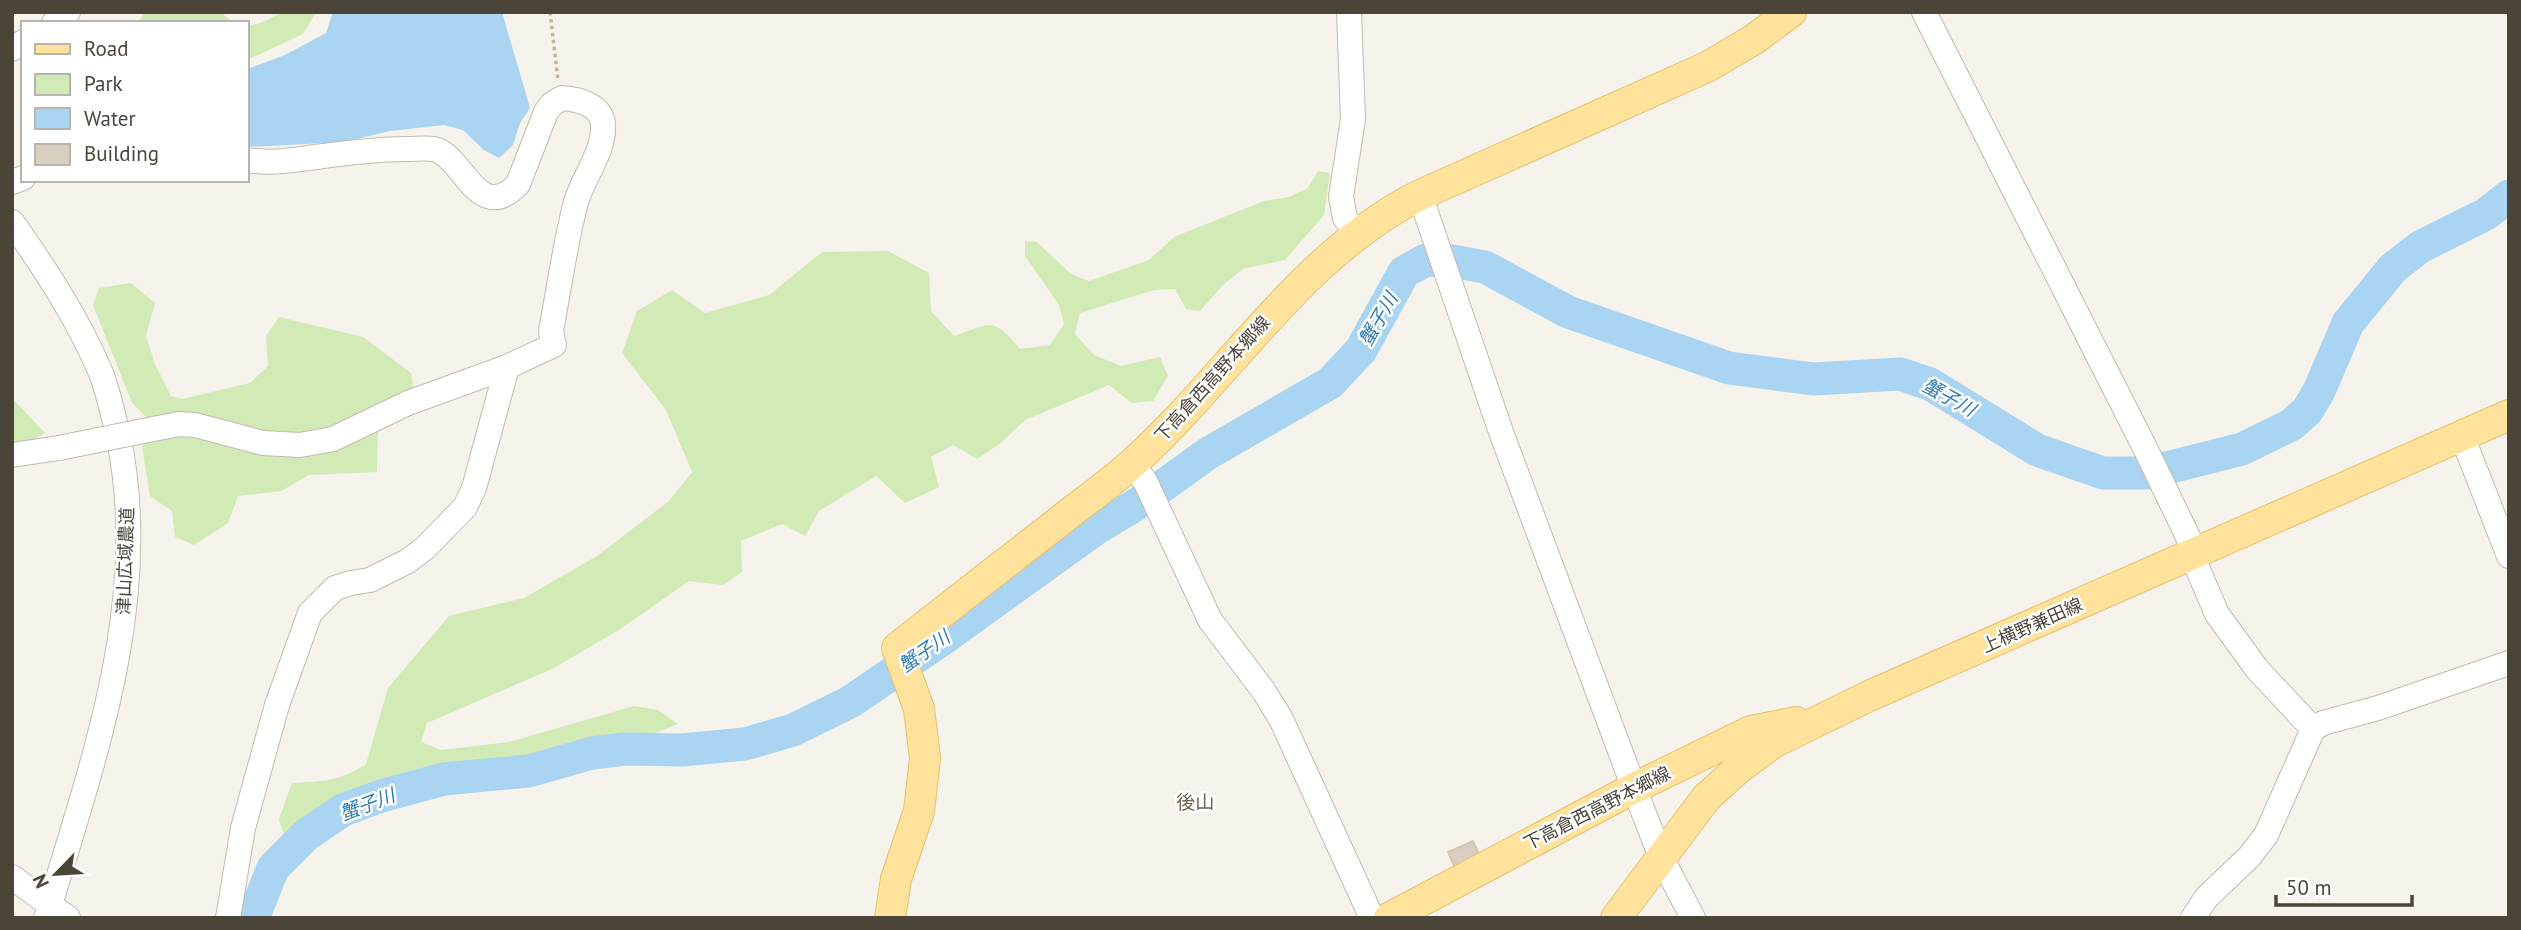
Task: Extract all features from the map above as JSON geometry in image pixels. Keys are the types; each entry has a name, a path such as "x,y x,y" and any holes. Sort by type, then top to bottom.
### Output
{"main road":[{"name":"下高倉西高野本郷線","path":"890,918 896,879 919,811 925,758 919,709 897,648 1145,483 1176,421 1271,314 1327,259 1357,234 1394,208 1420,195 1707,67 1753,40 1791,12"},
{"name":"上横野兼田線","path":"1616,918 1706,798 1739,768 1773,743 1813,722 2509,415"},
{"name":"下高倉西高野本郷線","path":"1389,918 1634,788 1752,731 1787,722 1813,722"}],"street":[{"path":"1349,12 1353,119 1341,197 1345,218 1357,234"},
{"path":"1924,12 2164,486 2217,614 2257,669 2314,729"},
{"path":"12,455 178,424 195,425 263,443 300,444 333,439 408,403 507,367 554,345 551,331 576,204 583,180 602,137 603,124 599,113 590,105 562,98 552,104 546,112 517,184 509,193 497,197 471,186 446,154 434,149 393,149 282,163 248,160"},
{"path":"1420,195 1501,432 1634,788 1661,857 1693,918"},
{"name":"津山広域農道","path":"12,222 52,280 78,325 101,374 114,414 126,475 128,544 121,642 105,718 55,913"},
{"path":"228,918 243,828 277,705 310,613 335,588 370,580 408,561 425,548 465,507 474,488 507,367"},
{"path":"2462,436 2509,556"},
{"path":"1145,483 1210,620 1263,690 1281,719 1372,918"},
{"path":"2193,918 2206,898 2250,856 2266,835 2314,729 2323,723 2378,708 2509,663"},
{"path":"12,877 55,913"}],"path":[{"path":"550,12 562,98"}],"green space":[{"path":"145,12 221,12 231,21 139,21"},
{"path":"284,12 315,14 303,34 248,60 248,26"},
{"path":"1318,171 1330,173 1324,215 1285,260 1243,269 1223,285 1200,311 1186,309 1175,289 1154,290 1080,313 1075,334 1094,355 1121,366 1160,357 1168,376 1153,401 1132,403 1109,385 1025,420 1001,443 977,459 953,445 931,457 939,487 905,503 876,476 819,511 805,536 782,524 741,541 742,572 723,585 689,581 619,630 552,669 427,723 421,742 441,750 509,742 634,706 658,710 678,724 643,738 561,753 417,769 351,795 283,833 279,819 292,783 339,777 366,764 388,688 449,616 524,598 597,556 669,501 692,472 666,410 622,353 637,311 672,290 705,313 769,295 822,252 888,251 929,273 931,311 954,336 991,325 1004,331 1020,349 1050,345 1064,324 1059,305 1025,256 1025,241 1037,242 1071,274 1089,281 1149,260 1174,237 1264,201 1289,197 1308,188"},
{"path":"131,283 155,303 146,336 155,364 171,396 182,399 250,383 268,366 266,336 279,317 363,337 411,373 414,393 378,427 377,472 309,475 281,491 238,496 228,523 194,545 175,537 172,511 150,496 142,446 156,435 148,419 132,403 93,305 99,288"},
{"path":"12,398 45,433 27,443 12,445"}],"water":[{"path":"333,12 502,12 530,108 520,123 513,145 499,158 484,150 463,130 444,125 390,131 343,142 248,147 248,69 285,55 326,33"}],"building":[{"path":"1473,841 1481,859 1456,870 1448,852"}],"waterway":[{"name":"蟹子川","path":"253,918 273,868 306,835 343,810 381,796 444,779 529,771 592,753 625,749 682,750 745,744 793,730 850,702 1207,454 1330,383 1361,350 1404,272 1426,260 1485,267 1568,312 1729,368 1814,379 1900,374 1930,384 2037,450 2103,473 2147,473 2242,449 2291,425 2307,411 2319,391 2348,323 2393,268 2420,247 2486,214 2509,196"}],"district":[{"name":"後山","path":"1195,802"}]}
